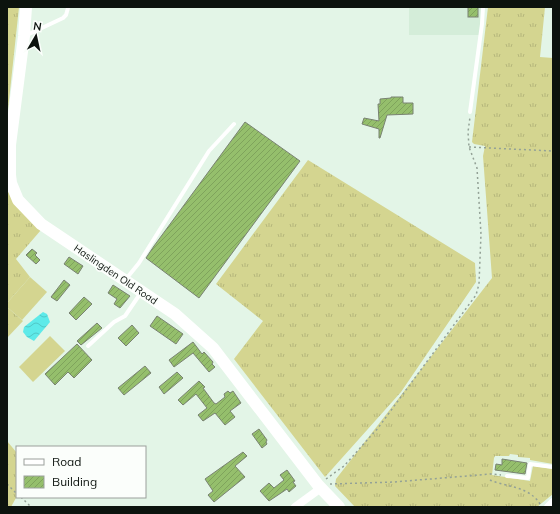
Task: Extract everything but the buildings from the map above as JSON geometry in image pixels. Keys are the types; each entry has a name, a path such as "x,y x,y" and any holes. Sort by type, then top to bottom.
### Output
{"main road":[{"name":"Haslingden Old Road","path":"26,7 24,36 10,145 10,175 14,192 18,200 41,224 175,314 213,348 319,486 336,505"}],"street":[{"path":"295,507 319,486"},
{"path":"548,507 553,502"}],"lane":[{"path":"470,112 483,7"},
{"path":"24,36 63,18 66,15 68,8"},
{"path":"125,280 139,263 209,151 234,124"},
{"path":"88,346 114,322 125,316 141,291"},
{"path":"507,476 528,478 530,464 553,467"}],"path":[{"path":"319,486 344,466 378,428 476,295 479,284 481,234 477,168 469,147 468,132 470,112"},
{"path":"469,147 553,151"},
{"path":"319,486 394,482 491,474 507,476"},
{"path":"490,480 496,483 518,488 532,495 542,507"},
{"path":"7,484 16,493"},
{"path":"21,498 31,507"}],"shaded area":[{"path":"409,7 481,7 480,35 409,35"}],"green space":[{"path":"7,7 19,7 7,119"},
{"path":"488,7 545,7 540,57 553,58 553,464 530,460 530,458 518,457 518,455 510,454 509,456 495,456 492,475 530,481 533,466 553,469 553,494 537,507 355,507 335,486 336,479 492,278 483,156 485,146 474,144 472,142"},
{"path":"308,160 475,263 476,282 401,392 325,477 234,359 263,321 216,284"},
{"path":"7,190 20,209 41,230 16,259 30,277 7,303"},
{"path":"30,277 47,292 22,320 7,307 7,303"},
{"path":"7,307 23,321 7,338"},
{"path":"50,336 65,351 33,382 19,367"},
{"path":"7,441 16,452 16,498 11,507 7,507"}],"water":[{"path":"43,312 47,314 50,322 34,341 27,337 23,332 24,327"}]}
